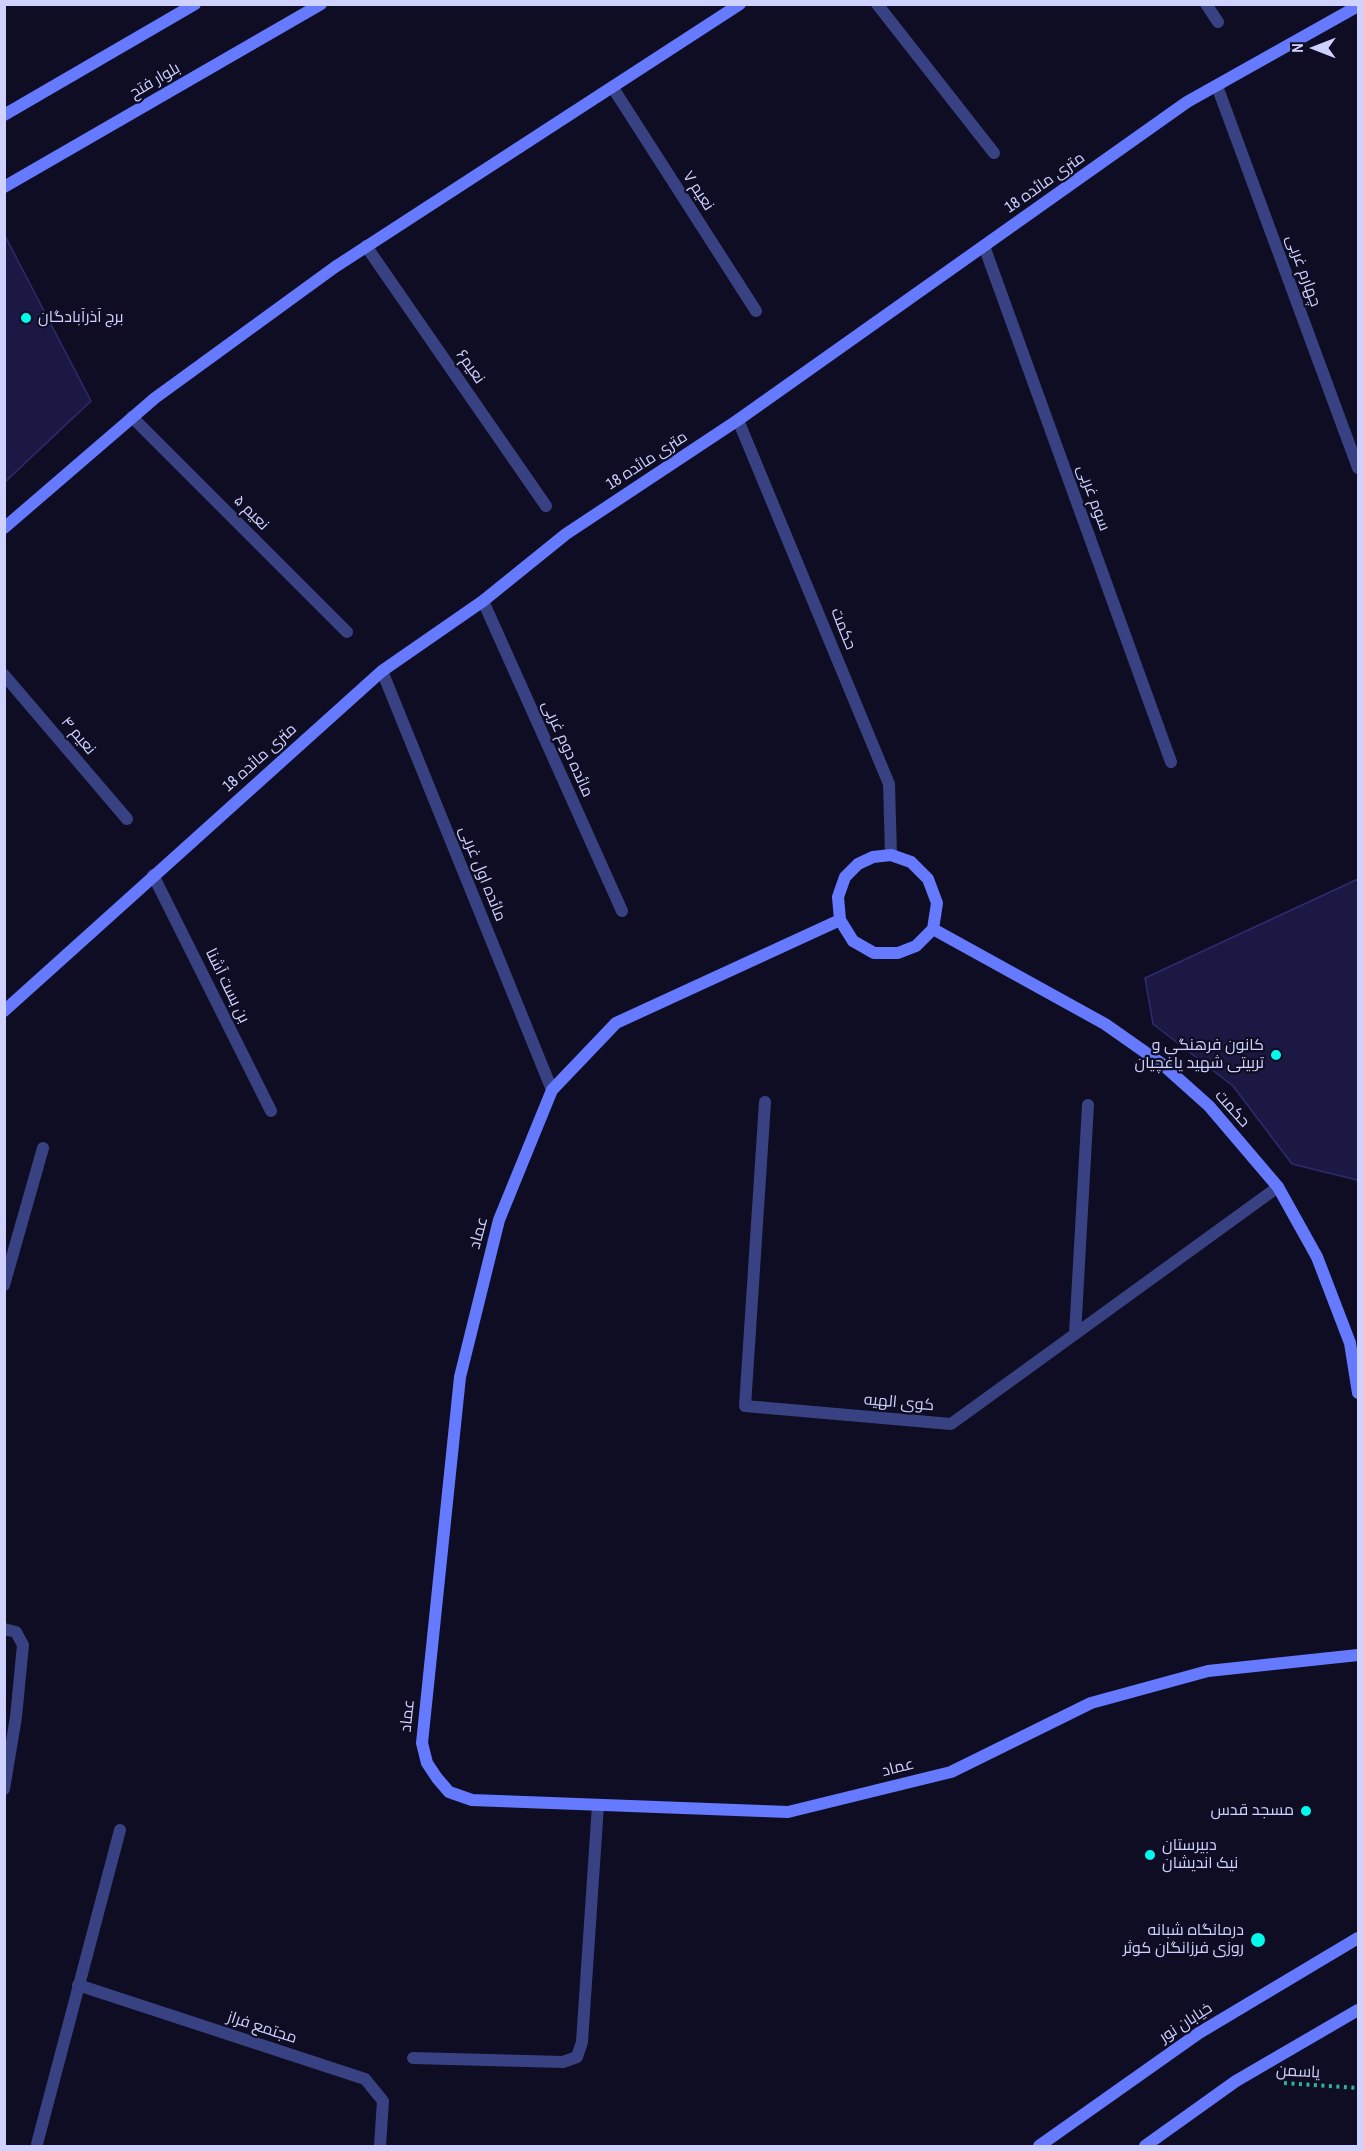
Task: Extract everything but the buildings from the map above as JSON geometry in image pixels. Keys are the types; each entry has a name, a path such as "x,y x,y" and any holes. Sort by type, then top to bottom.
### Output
{"street":[{"path":"4,115 195,4"},
{"name":"بلوار فتح","path":"4,187 321,4"},
{"path":"4,528 155,398 335,267 740,4"},
{"path":"877,4 994,153"},
{"path":"1206,4 1218,22"},
{"name":"18 متری مائده","path":"4,1011 381,671 483,601 566,534 738,420 1187,102 1359,6"},
{"name":"چهارم غربی","path":"1217,86 1359,468"},
{"name":"نعیم ۷","path":"613,88 756,311"},
{"name":"نعیم۶","path":"366,246 546,506"},
{"name":"سوم غربی","path":"984,246 1171,762"},
{"name":"نعیم ۵","path":"132,417 347,632"},
{"name":"حکمت","path":"738,420 889,784 891,855"},
{"name":"مائده دوم غربی","path":"483,601 622,910"},
{"name":"مائده اول غربی","path":"381,671 552,1090"},
{"name":"نعیم ۴","path":"4,675 127,819"},
{"path":"891,855 911,862 928,879 937,903 933,929 916,946 898,953 874,953 854,941 840,920 838,897 845,877 858,864 873,857 891,855"},
{"name":"بن بست آشنا","path":"153,875 271,1111"},
{"name":"عماد","path":"840,920 616,1023 552,1090 499,1220 460,1377 422,1743 427,1763 436,1778 449,1792 472,1800 788,1812 951,1773 1091,1703 1208,1671 1359,1655"},
{"name":"حکمت","path":"933,929 1105,1024 1162,1064 1209,1106 1278,1187 1317,1257 1350,1342 1359,1393"},
{"name":"کوی الهیه","path":"765,1102 745,1406 951,1425 1278,1187"},
{"path":"1075,1334 1088,1105"},
{"path":"4,1285 43,1148"},
{"path":"4,1629 16,1632 23,1645 16,1717 4,1789"},
{"path":"414,2058 563,2062 577,2057 582,2042 598,1805"},
{"path":"37,2144 120,1830"},
{"name":"خیابان نور","path":"1039,2146 1200,2032 1359,1938"},
{"name":"مجتمع فراز","path":"78,1985 365,2079 383,2101 380,2146"},
{"path":"1145,2146 1236,2080 1359,2010"}],"path":[{"name":"یاسمن","path":"1281,2083 1359,2088"}],"place":[{"name":"برج آذرآبادگان","path":"26,318"},
{"name":"کانون فرهنگی و تربیتی شهید یاغچیان","path":"1276,1055"},
{"name":"مسجد قدس","path":"1306,1811"},
{"name":"دبیرستان نیک اندیشان","path":"1150,1855"},
{"name":"درمانگاه شبانه روزی فرزانگان کوثر","path":"1258,1940"}]}
